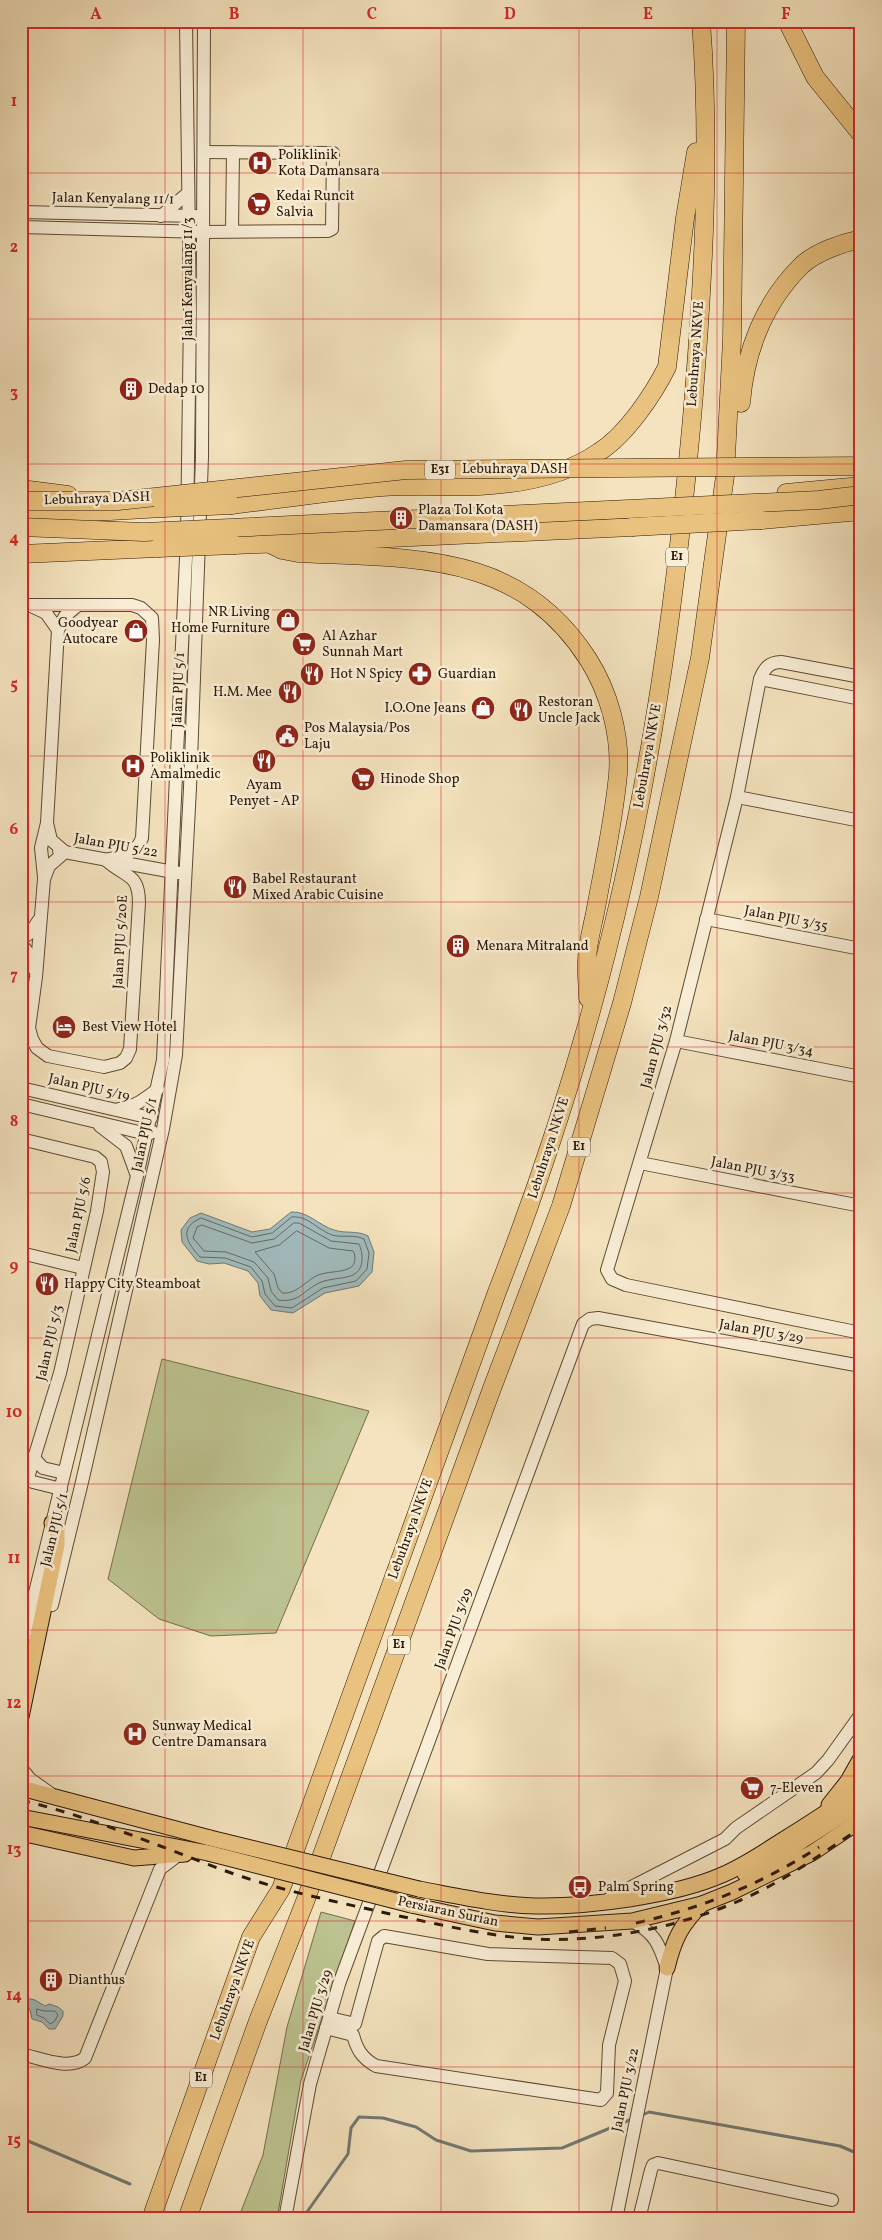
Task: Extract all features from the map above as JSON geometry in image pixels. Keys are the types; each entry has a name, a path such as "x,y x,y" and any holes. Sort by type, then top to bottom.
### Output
{"highway":[{"name":"Lebuhraya NKVE","path":"151,2219 251,1937 281,1890 497,1292 534,1196 568,1095 622,889 643,784 667,640 687,474 698,340 706,90 701,21"},
{"name":"Lebuhraya NKVE","path":"187,2219 258,2021 310,1890 491,1391 561,1206 622,1003 649,897 700,658 725,476 732,339 736,21"},
{"path":"787,21 815,77 861,134"},
{"path":"21,516 232,505 382,488 483,486 525,480 567,469 600,452 639,412 657,387 667,367 685,218 706,90"},
{"path":"725,476 737,449 743,382 761,322 772,304 803,264 836,245 861,239"},
{"name":"Lebuhraya DASH","path":"21,500 118,501 406,470 861,466"},
{"path":"21,534 232,527 633,501 826,491 861,486"},
{"path":"21,489 118,501"},
{"name":"Lebuhraya DASH","path":"21,527 150,530 819,500 861,495"},
{"path":"21,554 632,527 761,520 861,511"},
{"path":"21,544 99,545 150,530"},
{"path":"268,543 282,550 298,553 428,560 484,573 518,589 548,611 584,652 603,687 610,709 618,758 612,821 586,960 589,1016"}],"main road":[{"path":"21,1717 56,1556 58,1539 52,1523"},
{"path":"819,1818 848,1782 861,1758"},
{"name":"Persiaran Surian","path":"21,1788 210,1838 419,1889 488,1902 534,1906 571,1906 644,1896 691,1886 722,1876 819,1818 861,1789"},
{"path":"639,1919 666,1904 727,1884 769,1862 861,1803"},
{"name":"Persiaran Surian","path":"21,1817 203,1853 411,1905 495,1923 538,1927 578,1926 639,1919 702,1904 812,1853 861,1820"},
{"path":"21,1833 134,1858 203,1853"},
{"path":"667,1968 677,1934 688,1918 702,1904"}],"street":[{"name":"Jalan Kenyalang 11/3","path":"186,21 193,536"},
{"name":"Jalan Kenyalang 11/3","path":"193,536 203,337 204,21"},
{"path":"21,227 204,232 328,231 332,229 333,153 204,152"},
{"path":"232,231 233,152"},
{"path":"161,216 188,194"},
{"name":"Jalan Kenyalang 11/1","path":"21,212 204,216"},
{"path":"165,230 185,246 188,251"},
{"path":"189,337 203,337"},
{"name":"Jalan PJU 5/1","path":"21,1650 158,1089 163,1060 171,872 193,536"},
{"name":"Jalan PJU 5/1","path":"21,1726 82,1482 162,1130 176,1055 185,874 193,536"},
{"path":"24,605 132,605 141,608 152,618 154,640 142,838 139,846 134,851 106,860"},
{"path":"24,605 37,607 46,613 58,630"},
{"path":"25,1032 36,977 39,920 44,879 41,848 47,823 58,630 64,616 77,606"},
{"path":"861,677 774,662 769,665 760,679 861,699"},
{"name":"Jalan PJU 3/32","path":"760,679 737,797 676,1041 607,1270 612,1279 626,1285 861,1333"},
{"path":"737,797 861,821"},
{"path":"44,879 49,866 65,852 51,840 47,823"},
{"name":"Jalan PJU 5/22","path":"41,848 185,874"},
{"name":"Jalan PJU 5/20E","path":"25,1032 37,1048 48,1056 104,1067 112,1066 126,1058 130,1049 139,890 136,882 106,860"},
{"name":"Jalan PJU 3/35","path":"706,919 861,949"},
{"path":"21,938 30,934 39,920"},
{"path":"21,944 30,955 36,977"},
{"name":"Jalan PJU 3/34","path":"676,1041 861,1077"},
{"name":"Jalan PJU 5/19","path":"21,1088 151,1118"},
{"path":"116,1110 136,1105 158,1089"},
{"path":"21,1104 147,1134 162,1130 151,1118"},
{"path":"92,1121 126,1146 137,1176"},
{"name":"Jalan PJU 5/6","path":"21,1139 95,1157 101,1162 103,1172 97,1211 83,1268"},
{"name":"Jalan PJU 3/33","path":"640,1163 861,1206"},
{"path":"21,1253 83,1268"},
{"name":"Jalan PJU 5/3","path":"24,1480 33,1458 60,1373 83,1268"},
{"name":"Jalan PJU 3/29","path":"285,2219 310,2084 339,1984 584,1324 590,1319 598,1318 861,1366"},
{"path":"33,1458 43,1468 64,1473"},
{"path":"24,1480 61,1489"},
{"path":"603,1901 725,1839 736,1828 816,1773 828,1760 861,1714"},
{"path":"21,1768 30,1780 53,1795"},
{"path":"21,2054 70,2065 79,2063 85,2058 160,1869 177,1856"},
{"path":"639,1919 657,1941 667,1968"},
{"path":"384,1936 488,1954 612,1958 620,1964 625,1981 608,2045 607,2093 601,2100 376,2066 358,2051 353,2035 328,2023 355,2024 378,1941 384,1936"},
{"name":"Jalan PJU 3/22","path":"616,2219 667,1968"},
{"path":"639,2219 650,2170 653,2165 658,2164 832,2200"}],"green space":[{"path":"162,1359 369,1411 276,1633 211,1636 159,1619 108,1579"},
{"path":"321,1912 355,1921 301,2080 277,2219 238,2219 263,2155 287,2027"}],"water":[{"path":"291,1212 308,1216 334,1230 360,1233 368,1236 374,1252 372,1272 359,1286 325,1293 293,1313 271,1310 260,1296 258,1283 248,1271 224,1263 209,1264 197,1261 182,1242 181,1230 190,1218 201,1213 252,1232 270,1229"},
{"path":"26,1998 35,2000 45,2006 49,2004 58,2007 63,2011 63,2016 55,2029 49,2029 42,2022 32,2019 30,2010 23,2002"}],"waterway":[{"path":"640,2116 649,2112 840,2146 861,2155"},
{"path":"302,2219 348,2154 351,2128 359,2117 383,2118 416,2127 436,2140 471,2151 562,2148 632,2119"},
{"path":"21,2138 130,2184"}],"railway":[{"path":"21,1800 98,1823 223,1870 285,1889 447,1926 533,1939 595,1938 626,1934 687,1920 759,1892 861,1828"},
{"path":"636,1923 685,1910 753,1884 819,1847"},
{"path":"569,1932 606,1928"}],"place":[{"name":"Poliklinik Kota Damansara","path":"260,163"},
{"name":"Kedai Runcit Salvia","path":"259,204"},
{"name":"Dedap 10","path":"131,389"},
{"name":"Plaza Tol Kota Damansara (DASH)","path":"401,518"},
{"name":"NR Living Home Furniture","path":"288,620"},
{"name":"Goodyear Autocare","path":"136,631"},
{"name":"Al Azhar Sunnah Mart","path":"304,644"},
{"name":"Hot N Spicy","path":"312,674"},
{"name":"Guardian","path":"420,674"},
{"name":"H.M. Mee","path":"290,692"},
{"name":"I.O.One Jeans","path":"483,708"},
{"name":"Restoran Uncle Jack","path":"521,710"},
{"name":"Pos Malaysia/Pos Laju","path":"287,736"},
{"name":"Ayam Penyet - AP","path":"264,761"},
{"name":"Poliklinik Amalmedic","path":"133,766"},
{"name":"Hinode Shop","path":"363,779"},
{"name":"Babel Restaurant Mixed Arabic Cuisine","path":"235,887"},
{"name":"Menara Mitraland","path":"458,946"},
{"name":"Best View Hotel","path":"64,1027"},
{"name":"Happy City Steamboat","path":"47,1284"},
{"name":"Sunway Medical Centre Damansara","path":"135,1734"},
{"name":"7-Eleven","path":"752,1788"},
{"name":"Palm Spring","path":"580,1887"},
{"name":"Dianthus","path":"51,1980"}]}
